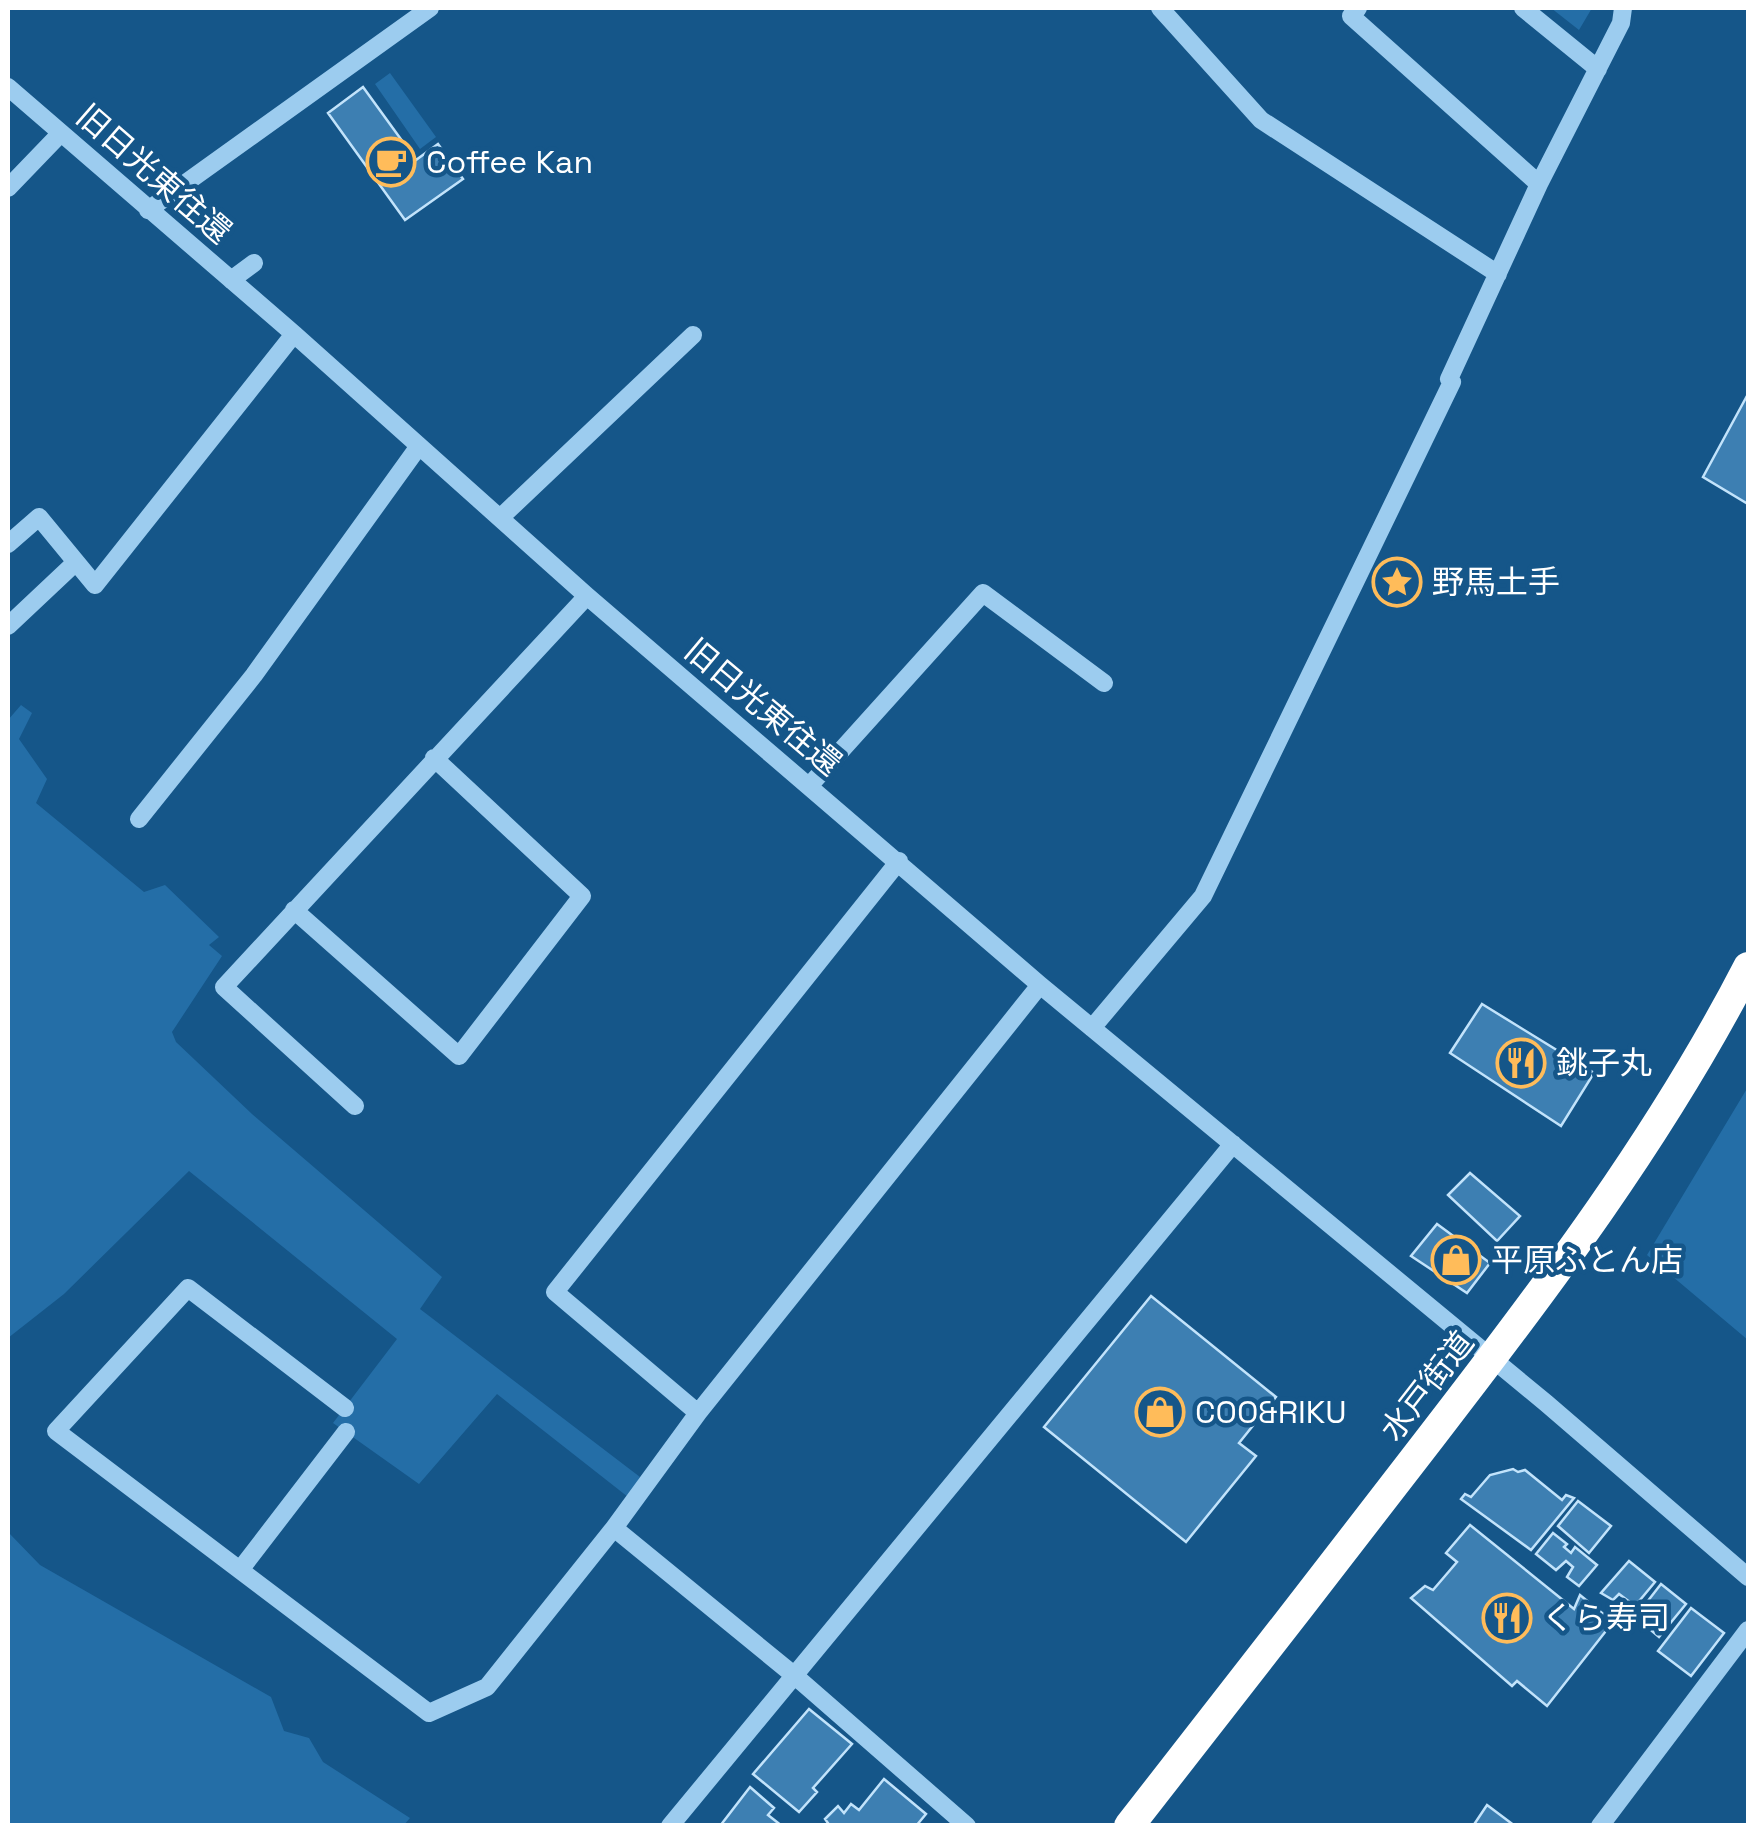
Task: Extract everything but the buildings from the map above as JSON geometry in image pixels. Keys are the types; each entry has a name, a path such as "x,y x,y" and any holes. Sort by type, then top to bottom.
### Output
{"highway":[{"name":"水戸街道","path":"1128,1826 1492,1358 1642,1152 1714,1034 1748,967"}],"street":[{"path":"148,210 430,8"},
{"path":"1160,8 1261,120 1498,274"},
{"path":"1358,8 1351,16 1540,184"},
{"path":"1523,8 1598,70"},
{"path":"1092,1028 1203,896 1452,382 1449,379 1621,23 1624,8"},
{"name":"旧日光東往還","path":"8,87 294,334 586,596 1040,985 1492,1358 1748,1577"},
{"path":"8,188 60,134"},
{"path":"231,280 254,263"},
{"path":"8,544 39,517 95,585 294,334"},
{"path":"500,518 693,335"},
{"path":"138,818 254,675 419,446"},
{"path":"8,626 76,562"},
{"path":"810,785 983,593 1104,684"},
{"path":"354,1106 224,986 586,596"},
{"path":"294,910 459,1056 582,896 434,758"},
{"path":"698,1413 554,1292 899,862"},
{"path":"345,1408 188,1288 56,1431 429,1714 487,1687 614,1528 698,1413 1040,985"},
{"path":"670,1826 1233,1144"},
{"path":"240,1570 346,1432"},
{"path":"614,1528 795,1676 967,1826"},
{"path":"1600,1826 1748,1630"}],"shaded area":[{"path":"1551,8 1592,8 1579,30"},
{"path":"390,73 436,137 420,149 375,84"},
{"path":"21,705 32,713 19,739 47,779 36,803 144,892 165,885 219,937 209,945 222,956 172,1032 176,1042 252,1114 442,1277 420,1309 640,1477 628,1497 497,1394 419,1484 333,1423 397,1339 189,1171 64,1294 8,1338 8,720"},
{"path":"1748,1087 1748,1340 1647,1255"},
{"path":"8,1532 40,1565 271,1697 284,1731 309,1738 323,1762 410,1818 403,1826 8,1825"}],"place":[{"name":"Coffee Kan","path":"391,162"},
{"name":"野馬土手","path":"1397,582"},
{"name":"銚子丸","path":"1521,1063"},
{"name":"平原ふとん店","path":"1456,1260"},
{"name":"COO&RIKU","path":"1160,1412"},
{"name":"くら寿司","path":"1507,1618"}]}
